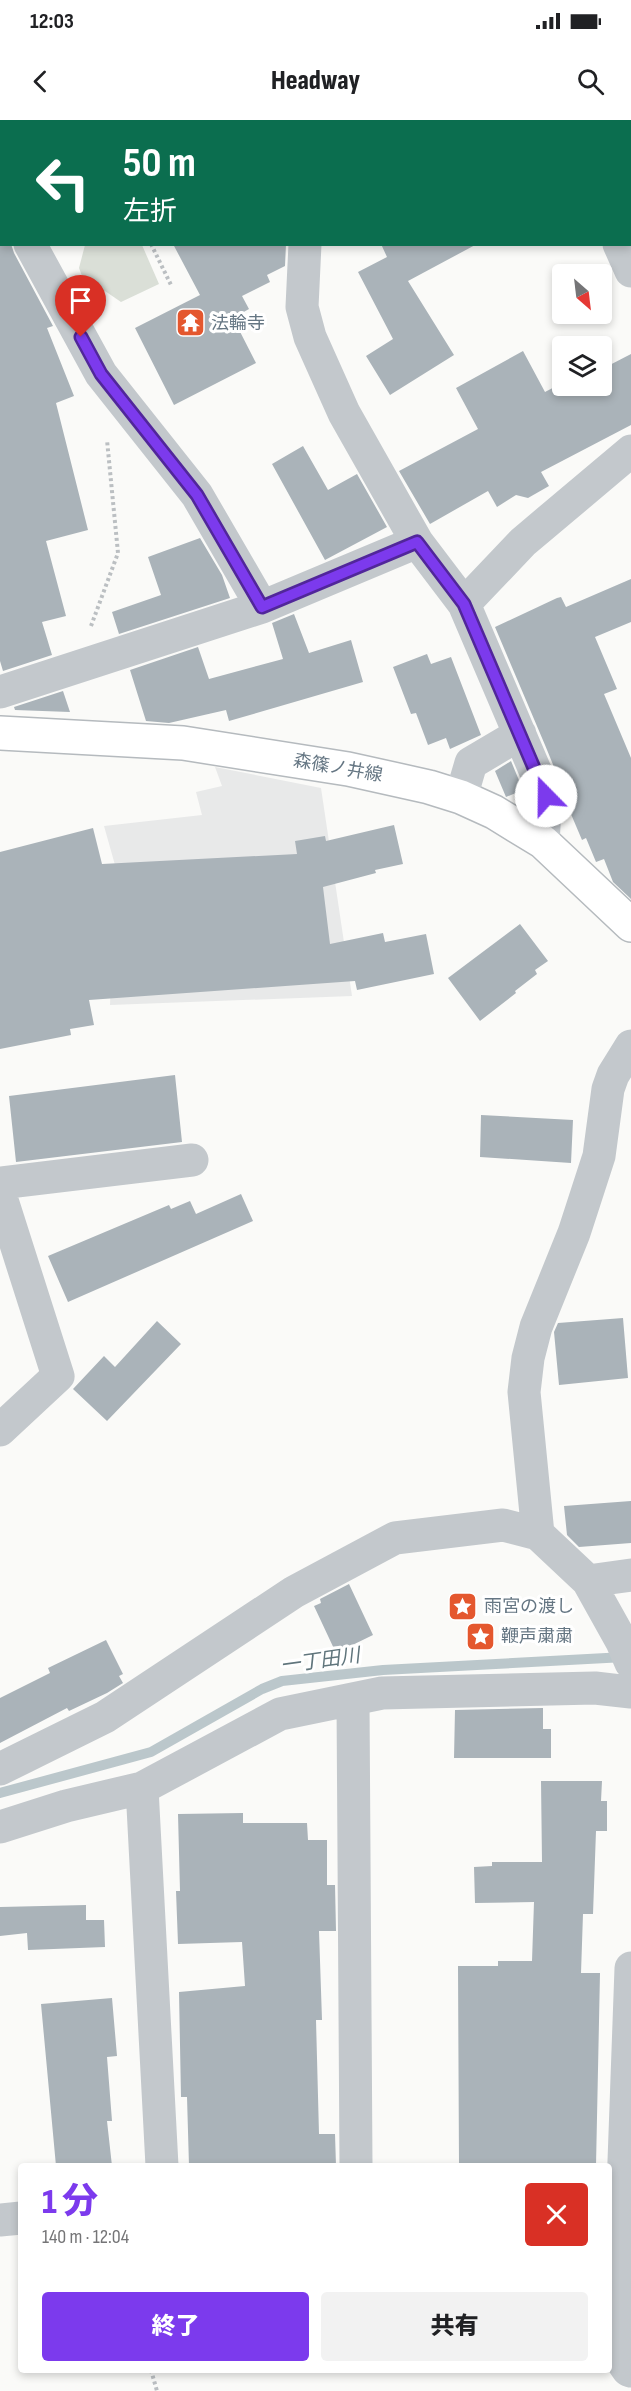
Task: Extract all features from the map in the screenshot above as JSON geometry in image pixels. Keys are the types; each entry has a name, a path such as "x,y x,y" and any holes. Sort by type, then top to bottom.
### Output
{"main road":[{"name":"森篠ノ井線","path":"0,733 93,736 183,744 388,777 461,797 494,812 543,842 631,925"}],"street":[{"path":"31,246 101,374 197,495 262,607"},
{"path":"304,246 302,307 310,337 344,413 417,542 464,604 546,796 543,842"},
{"path":"620,246 631,271"},
{"path":"464,604 524,542 631,452"},
{"path":"0,692 262,607 417,542"},
{"path":"461,797 471,763 520,734"},
{"path":"538,1534 524,1392 528,1358 536,1327 574,1233 598,1156 608,1089 613,1075 631,1046"},
{"path":"0,1183 192,1160"},
{"path":"0,1194 58,1376 0,1430"},
{"path":"0,1769 105,1717 294,1592 395,1538 503,1525 538,1534 588,1581 627,1653"},
{"path":"588,1581 631,1575"},
{"path":"0,1827 66,1806 142,1788 280,1714 382,1693 595,1688 631,1692"},
{"path":"353,1700 356,2163"},
{"path":"142,1788 162,2163"},
{"path":"631,1968 615,2211 617,2354 631,2371"},
{"path":"0,2220 18,2218"}],"path":[{"path":"152,246 171,285"},
{"path":"97,661 90,627 118,553 107,434"},
{"path":"152,2373 157,2391"}],"shaded area":[{"path":"85,246 142,246 159,284 121,302 105,291 89,294 79,268"},
{"path":"215,767 321,788 352,996 110,1005 115,865 104,826 202,815 196,792 222,786"}],"building":[{"path":"0,246 12,246 53,326 47,328 74,396 56,403 88,530 46,541 66,616 42,622 52,655 3,671 0,661"},
{"name":"法輪寺","path":"174,246 286,246 285,266 267,275 270,282 242,296 249,309 233,318 256,363 174,405 135,328 200,295"},
{"path":"382,246 473,246 408,281 454,355 390,395 366,356 393,339 358,272 387,257"},
{"path":"523,351 545,392 552,388 552,396 612,396 612,364 631,354 631,425 541,472 549,486 528,498 516,495 497,507 488,491 430,524 399,471 478,429 456,388"},
{"path":"303,446 328,490 357,474 387,527 325,560 272,464"},
{"path":"200,538 222,575 230,598 119,634 112,612 161,595 148,557"},
{"path":"631,579 631,622 595,637 617,689 604,694 631,758 631,899 613,882 604,859 596,862 586,838 582,840 495,627 557,598 561,597 566,607"},
{"path":"294,614 309,653 351,640 363,682 229,721 226,710 169,723 146,721 130,670 198,647 209,679 283,659 272,623"},
{"path":"427,654 431,664 451,657 481,735 450,749 446,738 428,745 416,713 411,714 393,667"},
{"path":"63,691 70,712 15,710 14,707"},
{"path":"511,761 523,790 506,797 495,771"},
{"path":"394,825 403,864 375,870 376,873 323,887 330,944 383,933 385,942 426,934 434,974 357,990 355,981 89,1000 94,1025 70,1029 71,1035 0,1049 0,852 93,828 102,864 297,854 295,841 325,836 326,841"},
{"path":"520,924 548,961 535,970 537,974 515,991 516,993 480,1021 448,978"},
{"path":"175,1075 182,1142 16,1162 9,1096"},
{"path":"481,1115 573,1120 571,1163 480,1157"},
{"path":"241,1194 253,1221 68,1302 48,1256 169,1205 171,1209 190,1201 196,1214"},
{"path":"623,1318 628,1378 559,1385 554,1332 558,1323"},
{"path":"157,1321 181,1344 107,1421 73,1389 104,1356 115,1367"},
{"path":"631,1501 631,1543 579,1547 567,1535 564,1506"},
{"path":"349,1584 373,1635 336,1653 314,1606 321,1603 320,1599"},
{"path":"106,1640 123,1674 119,1676 123,1683 69,1711 67,1708 0,1743 0,1698 50,1673 48,1668"},
{"path":"543,1708 543,1729 551,1729 551,1758 454,1758 455,1710"},
{"path":"541,1781 602,1781 601,1801 607,1801 607,1831 596,1831 593,1914 583,1914 581,1973 600,1973 596,2163 459,2163 458,1966 498,1966 498,1961 532,1961 534,1902 475,1903 474,1867 492,1866 492,1862 542,1862"},
{"path":"243,1813 243,1823 307,1823 308,1840 327,1840 327,1885 335,1885 336,1931 319,1931 322,2020 316,2020 319,2134 335,2134 336,2163 189,2163 187,2097 181,2097 179,1992 245,1986 242,1942 178,1944 176,1891 180,1891 178,1814"},
{"path":"86,1905 86,1920 104,1920 105,1947 28,1950 27,1933 0,1936 0,1907"},
{"path":"112,1998 117,2056 107,2057 112,2121 107,2121 112,2163 56,2163 41,2004"}],"waterway":[{"name":"一丁田川","path":"0,1793 151,1752 262,1689 282,1681 383,1670 625,1657"}],"place":[{"name":"法輪寺","path":"190,323"},
{"name":"雨宮の渡し","path":"463,1606"},
{"name":"鞭声粛粛","path":"480,1636"}],"route":[{"path":"81,337 101,374 197,495 225,539 262,607 417,542 464,604 546,796"}]}
